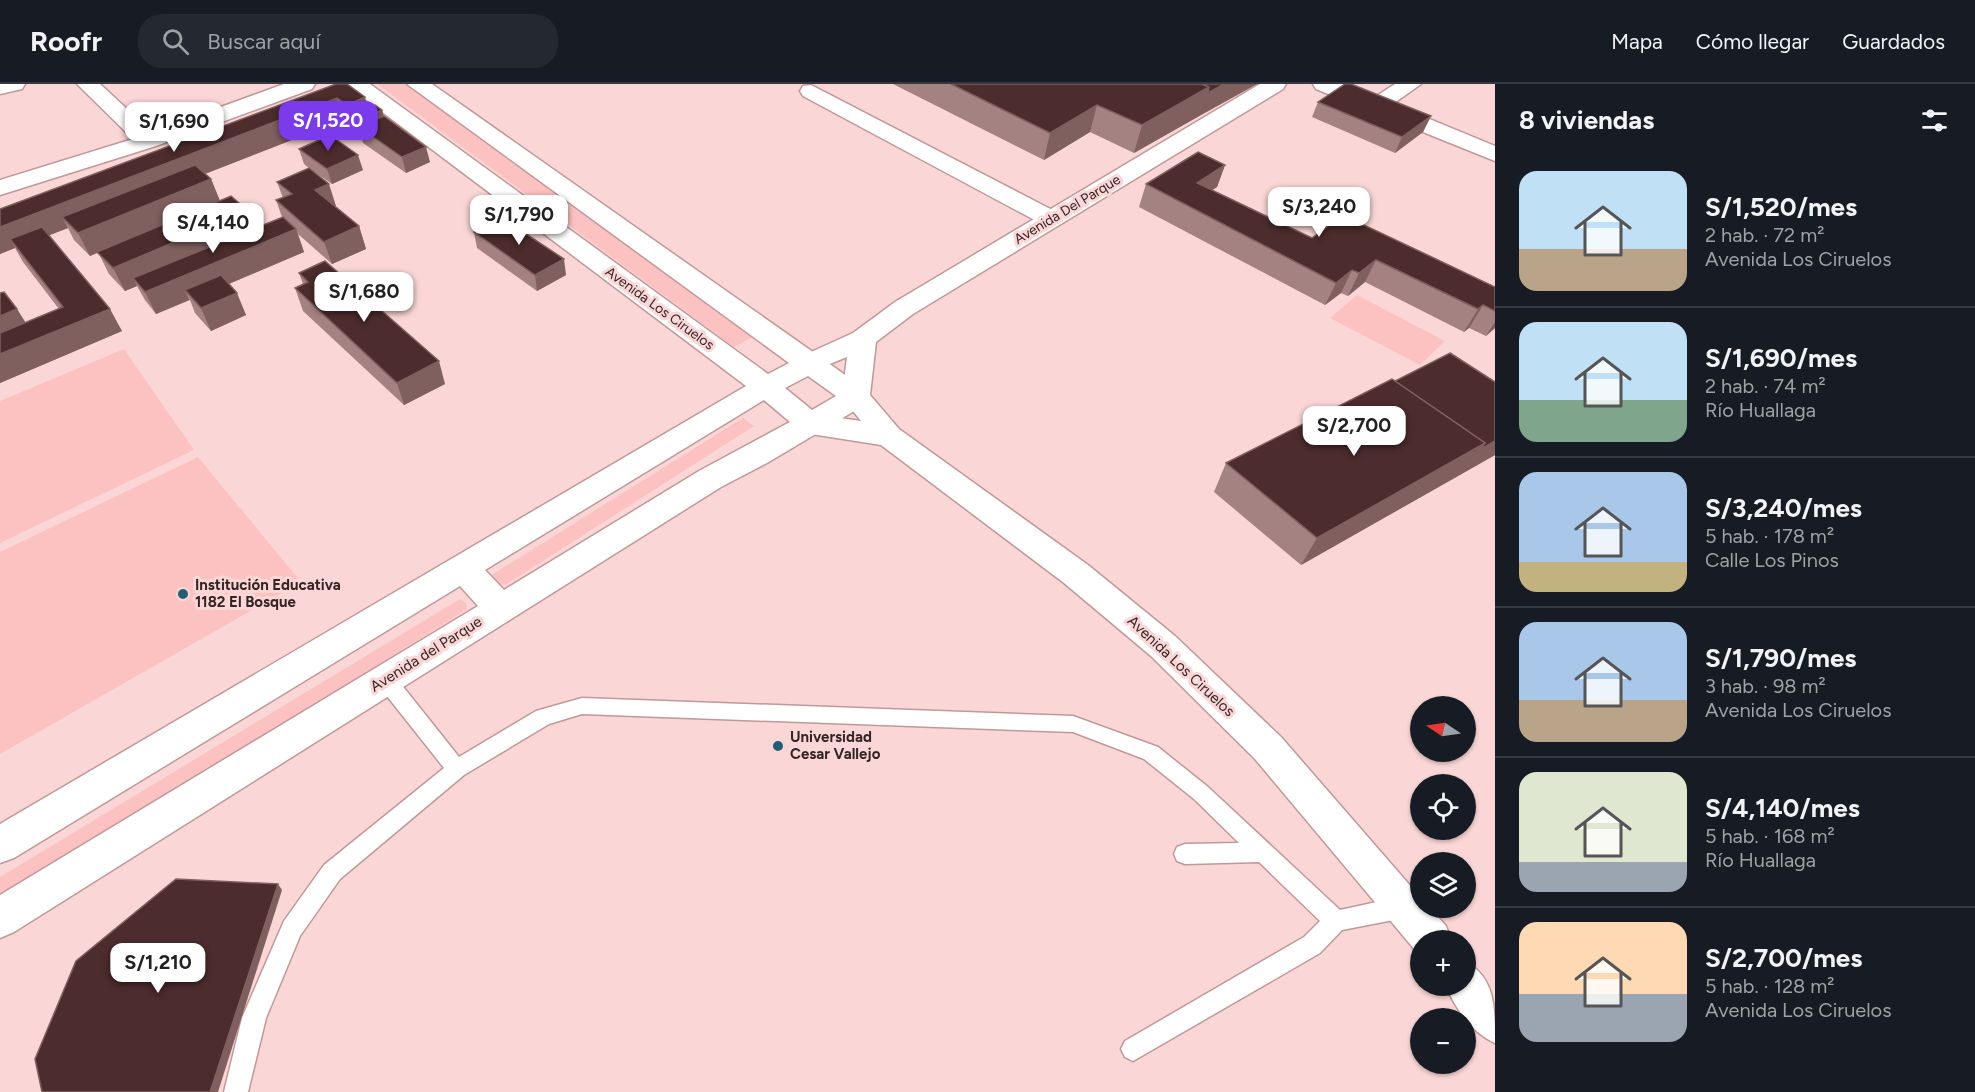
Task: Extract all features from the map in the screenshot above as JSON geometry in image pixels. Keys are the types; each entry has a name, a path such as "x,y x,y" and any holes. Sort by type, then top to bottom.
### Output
{"main road":[{"path":"0,88 14,84"},
{"path":"88,84 148,141"},
{"path":"0,188 148,141 304,84"},
{"name":"Avenida Los Ciruelos","path":"356,84 765,387 811,424 889,436"},
{"name":"Avenida Los Ciruelos","path":"418,84 856,397 889,436 1076,574 1163,646 1268,748 1423,930"},
{"name":"Avenida Del Parque","path":"765,387 863,339 904,308 1275,84"},
{"path":"1324,84 1495,154"},
{"path":"1376,105 1410,84"},
{"path":"811,91 1051,219"},
{"path":"856,397 863,339"},
{"path":"0,845 765,387"},
{"name":"Avenida del Parque","path":"0,918 710,479 856,397"},
{"path":"463,568 501,609"},
{"path":"1476,996 1495,1021"}],"lane":[{"path":"386,680 457,769"},
{"path":"236,1092 254,1018 292,929 332,872 457,769 543,717 582,706 1074,724 1151,753 1201,793 1336,921"},
{"path":"1185,854 1264,852"},
{"path":"1133,1050 1312,945 1336,921 1404,908"}],"shaded area":[{"path":"377,84 404,84 759,334 734,347"},
{"path":"1357,295 1445,341 1420,365 1330,318"},
{"path":"124,349 194,450 0,543 0,401"},
{"path":"743,418 754,426 507,584 499,585 492,580 493,574"},
{"path":"198,457 301,582 0,754 0,552"},
{"path":"460,599 466,603 467,609 0,901 0,877"}],"building":[{"path":"336,84 347,84 365,97 347,105 337,98 0,227 0,209"},
{"path":"951,84 1202,84 1209,87 1142,125 1097,105 1050,133"},
{"path":"1202,84 1224,84 1208,93 1209,87"},
{"path":"1345,84 1351,84 1431,116 1402,137 1318,102"},
{"path":"375,105 382,110 371,115 363,110"},
{"path":"384,116 426,147 402,157 359,127"},
{"path":"330,135 358,155 327,169 299,149"},
{"path":"1198,152 1225,165 1197,183 1312,238 1343,215 1495,287 1495,311 1483,305 1478,309 1376,260 1359,273 1352,270 1336,283 1146,184"},
{"path":"195,165 211,179 78,233 62,217"},
{"path":"309,168 329,184 315,190 359,226 324,242 276,200 292,194 277,182"},
{"path":"231,196 248,211 113,268 97,252"},
{"path":"283,217 296,229 145,292 133,278"},
{"path":"502,218 564,259 535,275 474,232"},
{"path":"42,227 110,309 0,354 0,333 63,307 10,239"},
{"path":"325,261 439,361 397,383 295,288 308,282 299,273"},
{"path":"221,275 237,293 201,308 185,290"},
{"path":"4,292 17,309 0,316 0,293"},
{"path":"1450,353 1495,382 1495,441 1481,449 1485,443 1395,381"},
{"path":"1392,379 1485,443 1317,538 1226,463"},
{"path":"176,879 278,884 210,1092 42,1092 35,1059 76,961"}],"place":[{"name":"Institución Educativa 1182 El Bosque","path":"183,594"},
{"name":"Universidad Cesar Vallejo","path":"778,746"}]}
